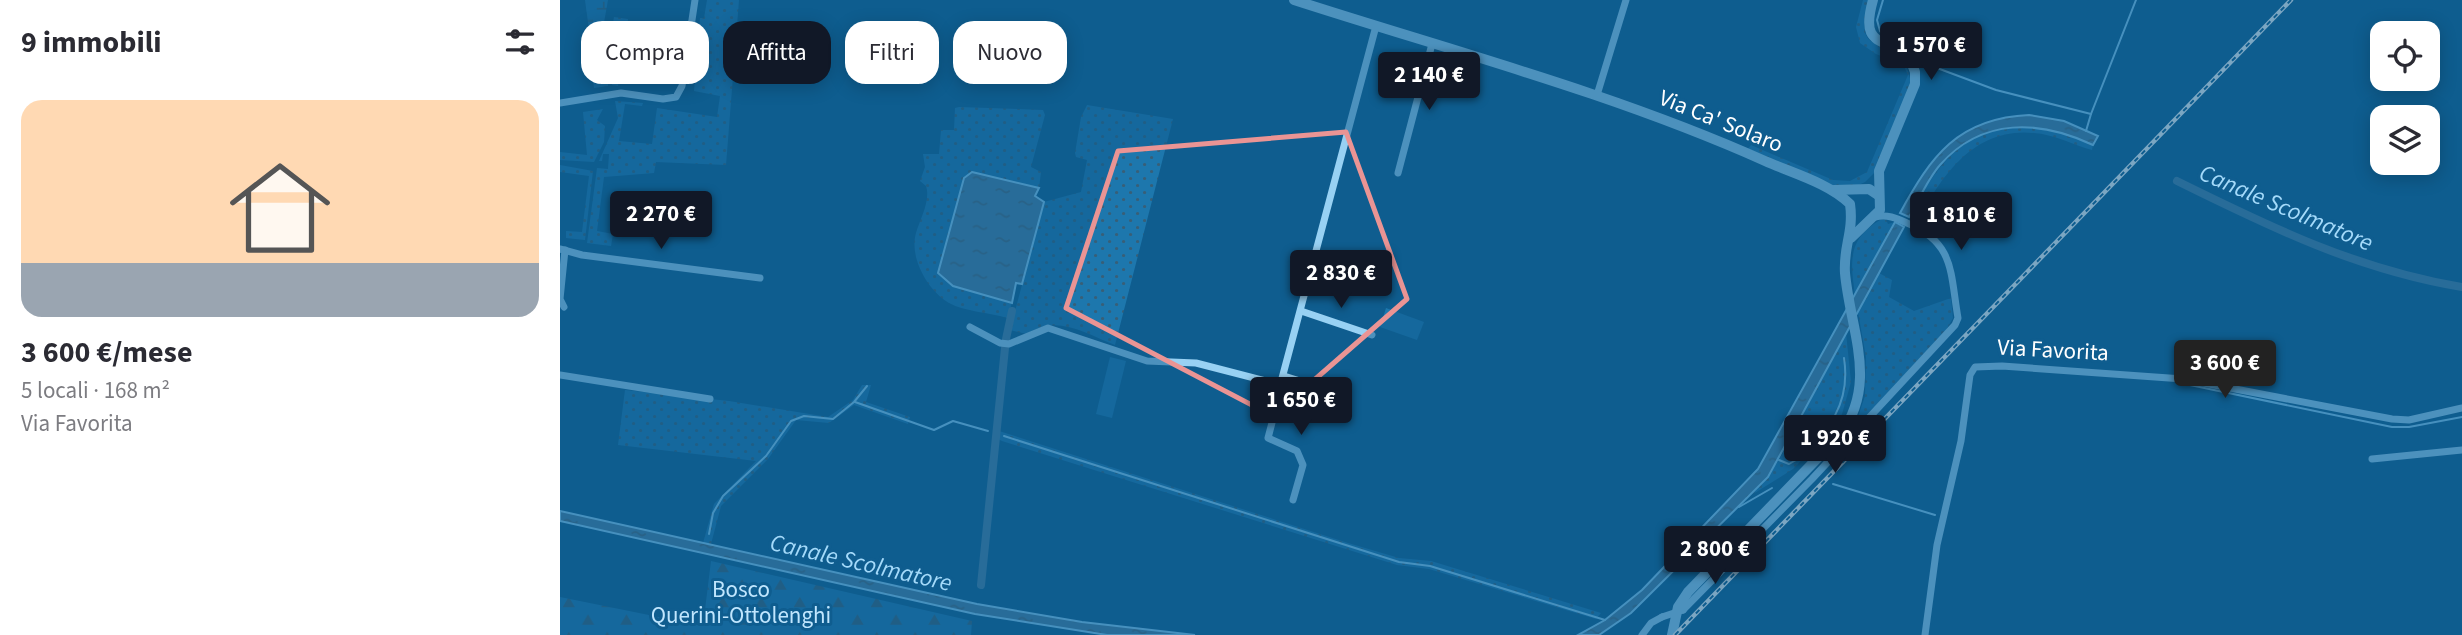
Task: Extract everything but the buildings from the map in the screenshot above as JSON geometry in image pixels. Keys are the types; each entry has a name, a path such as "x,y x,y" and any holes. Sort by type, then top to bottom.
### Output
{"street":[{"path":"560,103 621,93 663,99 676,97 682,86 695,0"},
{"name":"Via Ca' Solaro","path":"1294,0 1597,95 1741,150 1828,189 1851,209 1871,219 1896,218 1928,232 1945,249 1958,318 1955,325 1812,480 1683,610 1651,623 1642,635"},
{"path":"1597,95 1626,0"},
{"path":"1850,240 1880,210 1879,171 1916,78 1914,66 1906,55 1882,45 1870,32 1868,19 1872,0"},
{"path":"1293,499 1303,465 1297,451 1268,439 1376,26"},
{"path":"1398,173 1432,44"},
{"path":"1672,635 1678,607 1688,592 1847,425 1856,408 1862,382 1845,265 1850,240 1851,209 1860,190 1879,171"},
{"name":"Via Ca' Solaro","path":"1828,189 1860,190 1879,197 1896,218"},
{"path":"564,307 561,299 562,250 582,255 760,278"},
{"path":"1301,311 1372,335"},
{"path":"970,327 1000,343 1009,344 1048,328 1147,361 1196,363 1342,394"},
{"name":"Via Favorita","path":"1925,635 1939,534 1956,467 1973,369 2002,366 2183,379 2392,419 2409,419 2462,408"},
{"path":"560,376 710,399"},
{"path":"2372,459 2462,450"}],"highlighted area":[{"path":"1346,132 1407,299 1273,416 1066,308 1118,151"}],"green space":[{"path":"585,0 608,0 604,21 588,21"},
{"path":"707,0 739,0 737,21 723,21 723,84 732,84 726,165 656,162 654,173 604,177 597,231 613,234 611,246 587,243 597,168 608,169 609,154 603,154 602,161 599,161 618,118 615,101 643,103 642,106 625,104 619,141 652,144 657,108 717,117 720,96 694,91 695,84 709,84 709,21 700,21 700,18 704,18"},
{"path":"1863,0 1869,0 1864,28 1866,36 1870,41 1905,60 1911,83 1875,172 1865,182 1852,188 1832,185 1748,149 1751,145 1833,180 1850,181 1867,172 1908,75 1903,64 1876,54 1860,43 1856,27"},
{"path":"614,17 628,19 628,21 613,21"},
{"path":"593,84 608,84 608,86 594,88"},
{"path":"1087,105 1173,119 1115,345 1081,331 1060,326 1038,328 1027,334 1010,330 1044,202 1081,192 1087,160 1076,157 1075,153 1081,117"},
{"path":"955,108 1043,110 1045,115 1031,167 1041,172 1039,188 972,172 953,286 1012,303 1007,318 949,303 927,281 915,252 916,233 927,197 926,186 920,181 925,167 923,154 939,154 941,130 954,130"},
{"path":"603,109 597,120 605,126 604,142 594,162 560,160 560,152 587,155 583,112"},
{"path":"2028,125 2060,131 2093,145 2092,150 2034,133 2013,133 1994,138 1977,146 1949,172 1917,222 1909,217 1942,165 1969,141 1986,133"},
{"path":"560,165 593,171 585,240 566,238 566,231 582,232 589,176 560,172"},
{"path":"1880,220 1886,220 1888,224 1895,222 1855,295 1852,261 1857,243 1870,227"},
{"path":"1879,273 1892,280 1889,297 1914,311 1951,298 1953,318 1946,330 1842,441 1858,417 1865,396 1866,357 1858,312"},
{"path":"1386,308 1424,322 1417,340 1380,327"},
{"path":"1846,333 1851,382 1842,414 1828,433 1793,469 1753,494 1779,460"},
{"path":"1110,357 1126,361 1112,418 1096,414"},
{"path":"862,385 871,385 866,402 910,417 908,424 854,405 829,423 796,420 768,459 721,506 711,544 703,543 714,504 756,461 618,445 625,390 729,401 828,417 853,400"},
{"path":"999,431 1348,543 1399,558 1431,561 1601,613 1596,619 1429,569 1397,565 1002,441 998,439"},
{"name":"Bosco Querini-Ottolenghi","path":"711,561 972,621 971,635 560,635 560,597 703,626"}],"water":[{"path":"2029,115 2064,121 2098,136 2093,145 2053,131 2012,128 1974,138 1956,149 1940,165 1909,217 1900,213 1923,174 1950,144 1965,132 2004,118"},
{"path":"972,172 1039,188 1035,196 1044,202 1022,284 1016,283 1012,303 953,286 938,273 964,178"},
{"path":"1895,222 1904,227 1768,477 1631,613 1599,635 1578,635 1605,620 1642,590 1758,469"},
{"path":"560,511 977,604 1082,622 1195,635 1107,635 975,614 560,521"}],"waterway":[{"path":"1883,0 1877,20 1880,31 1887,39 1918,49 1929,65 1996,90 2091,114 2086,131"},
{"path":"2091,114 2136,0"},
{"name":"Canale Scolmatore","path":"2177,181 2315,245 2387,270 2462,287"},
{"path":"1006,339 1012,311"},
{"path":"981,585 1005,348"},
{"path":"1779,460 1789,464 1796,460 1828,427 1841,403 1844,358"},
{"path":"2190,385 2392,427 2409,427 2462,417"},
{"path":"709,534 713,513 723,496 766,456 791,421 804,416 833,419 854,402 867,386"},
{"path":"855,402 934,430 953,421 988,431"},
{"path":"1004,436 1399,562 1430,566 1605,620"},
{"path":"1833,484 1935,515"},
{"path":"1739,507 1772,488"}],"railway":[{"path":"1675,635 2291,0"}]}
